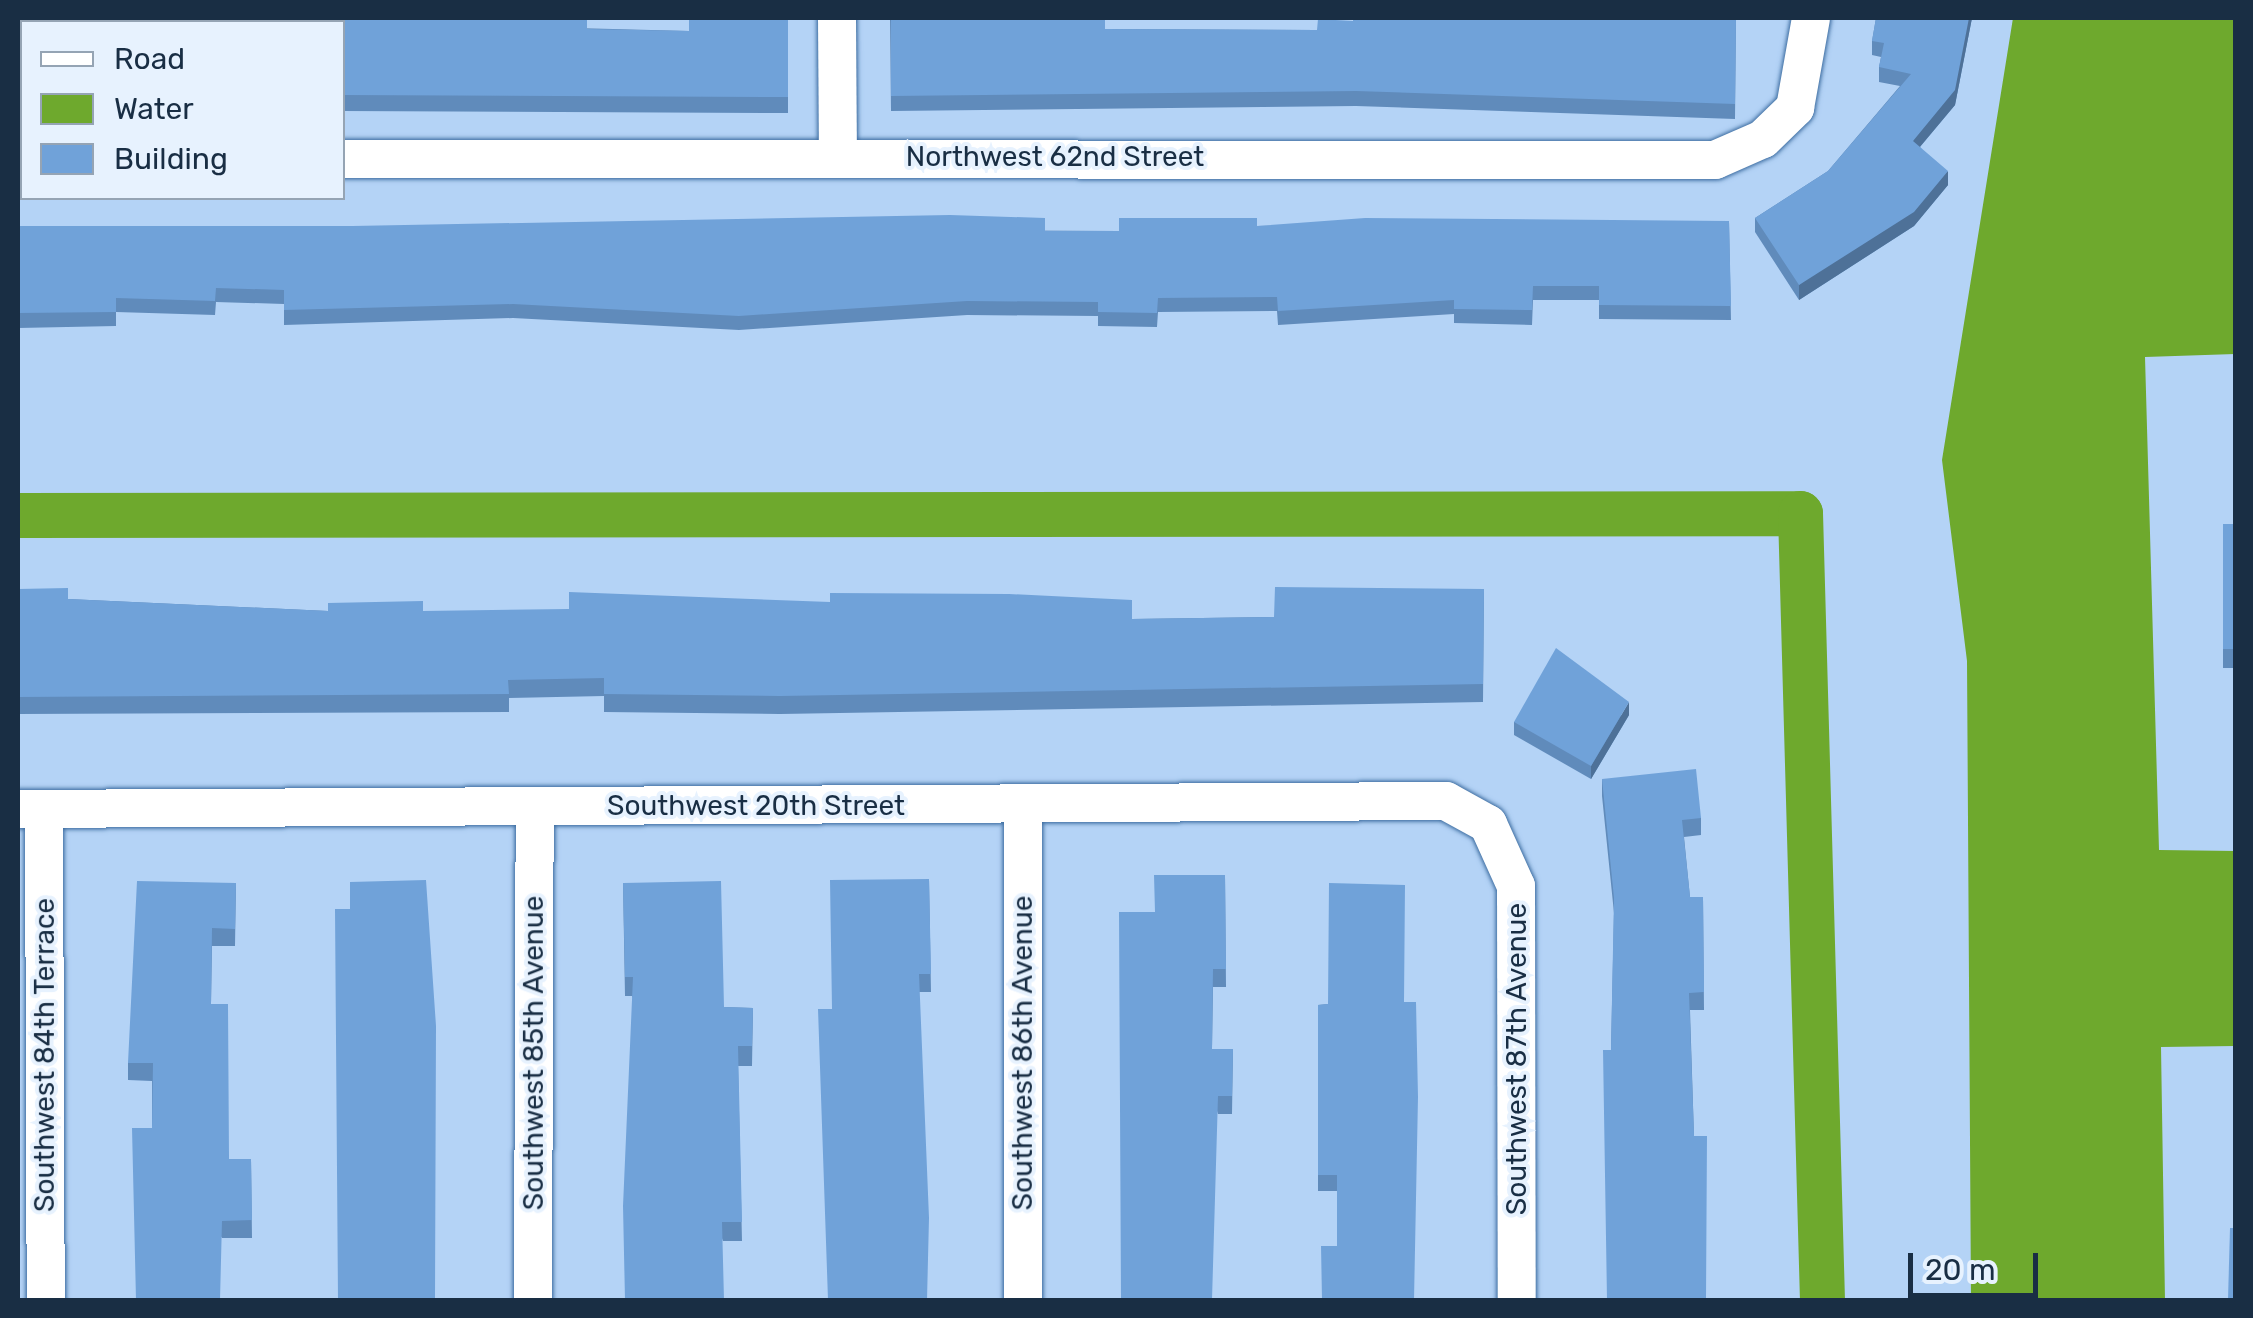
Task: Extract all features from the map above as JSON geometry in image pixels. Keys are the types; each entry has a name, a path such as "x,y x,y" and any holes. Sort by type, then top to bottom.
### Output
{"street":[{"path":"837,18 838,156"},
{"name":"Northwest 62nd Street","path":"345,159 838,156 1715,160 1764,139 1795,108 1811,18"},
{"name":"Southwest 20th Street","path":"31,809 1446,801 1488,824"},
{"name":"Southwest 86th Avenue","path":"1024,805 1024,1300"},
{"name":"Southwest 85th Avenue","path":"534,1300 535,806"},
{"name":"Southwest 84th Terrace","path":"31,809 46,1300"},
{"name":"Southwest 87th Avenue","path":"1488,824 1516,886 1517,1300"}],"water":[{"path":"2013,18 2235,18 2235,354 2145,357 2159,850 2236,851 2235,1046 2161,1047 2165,1300 1971,1300 1967,661 1942,460"}],"building":[{"path":"18,18 33,18 20,20 18,94"},
{"path":"587,18 587,29 689,31 689,18 788,18 788,97 345,95 345,20 154,20"},
{"path":"891,18 1105,18 1105,29 1317,30 1318,19 1736,18 1735,104 1356,91 891,96"},
{"path":"1876,18 1969,18 1955,90 1913,141 1948,171 1914,212 1799,285 1755,218 1828,171 1911,74 1879,67 1884,43 1872,41"},
{"path":"950,215 1045,218 1045,231 1119,231 1119,218 1257,218 1257,226 1365,218 1729,221 1731,306 1599,305 1599,286 1533,286 1532,310 1454,309 1454,300 1278,311 1277,297 1158,298 1157,313 1098,312 1098,302 967,301 739,316 513,304 284,310 284,290 216,288 215,301 116,298 116,312 18,313 18,226 352,226"},
{"path":"2223,524 2236,524 2236,649 2223,649"},
{"path":"1275,587 1484,589 1483,684 780,696 604,694 604,678 508,680 509,694 18,697 18,589 68,588 68,599 328,611 328,603 423,601 423,611 569,609 569,592 830,602 830,593 1009,594 1132,600 1132,619 1274,617"},
{"path":"1556,648 1629,702 1591,766 1514,722"},
{"path":"1696,769 1701,818 1682,820 1690,897 1703,897 1704,992 1689,993 1694,1136 1707,1136 1706,1300 1607,1300 1603,1050 1611,1050 1614,898 1602,779"},
{"path":"1154,875 1225,875 1226,969 1213,969 1212,1049 1233,1049 1232,1096 1218,1096 1212,1300 1121,1300 1119,912 1155,912"},
{"path":"929,879 931,974 919,974 929,1218 927,1300 828,1300 818,1009 832,1009 830,880"},
{"path":"426,880 436,1026 435,1300 338,1300 335,909 350,909 350,882"},
{"path":"137,881 236,883 235,929 212,928 211,1004 228,1004 229,1159 251,1159 252,1220 222,1221 220,1300 136,1300 132,1128 152,1128 153,1063 128,1063"},
{"path":"721,881 724,1007 753,1008 752,1046 738,1046 742,1222 722,1222 724,1300 625,1300 623,1206 633,977 625,977 623,883"},
{"path":"1329,883 1405,885 1404,1002 1416,1002 1414,1300 1322,1300 1321,1246 1337,1246 1337,1175 1318,1175 1318,1005 1328,1004"},
{"path":"2230,1228 2236,1228 2236,1300 2228,1300"}],"waterway":[{"path":"18,515 1800,513 1822,1300"}]}
